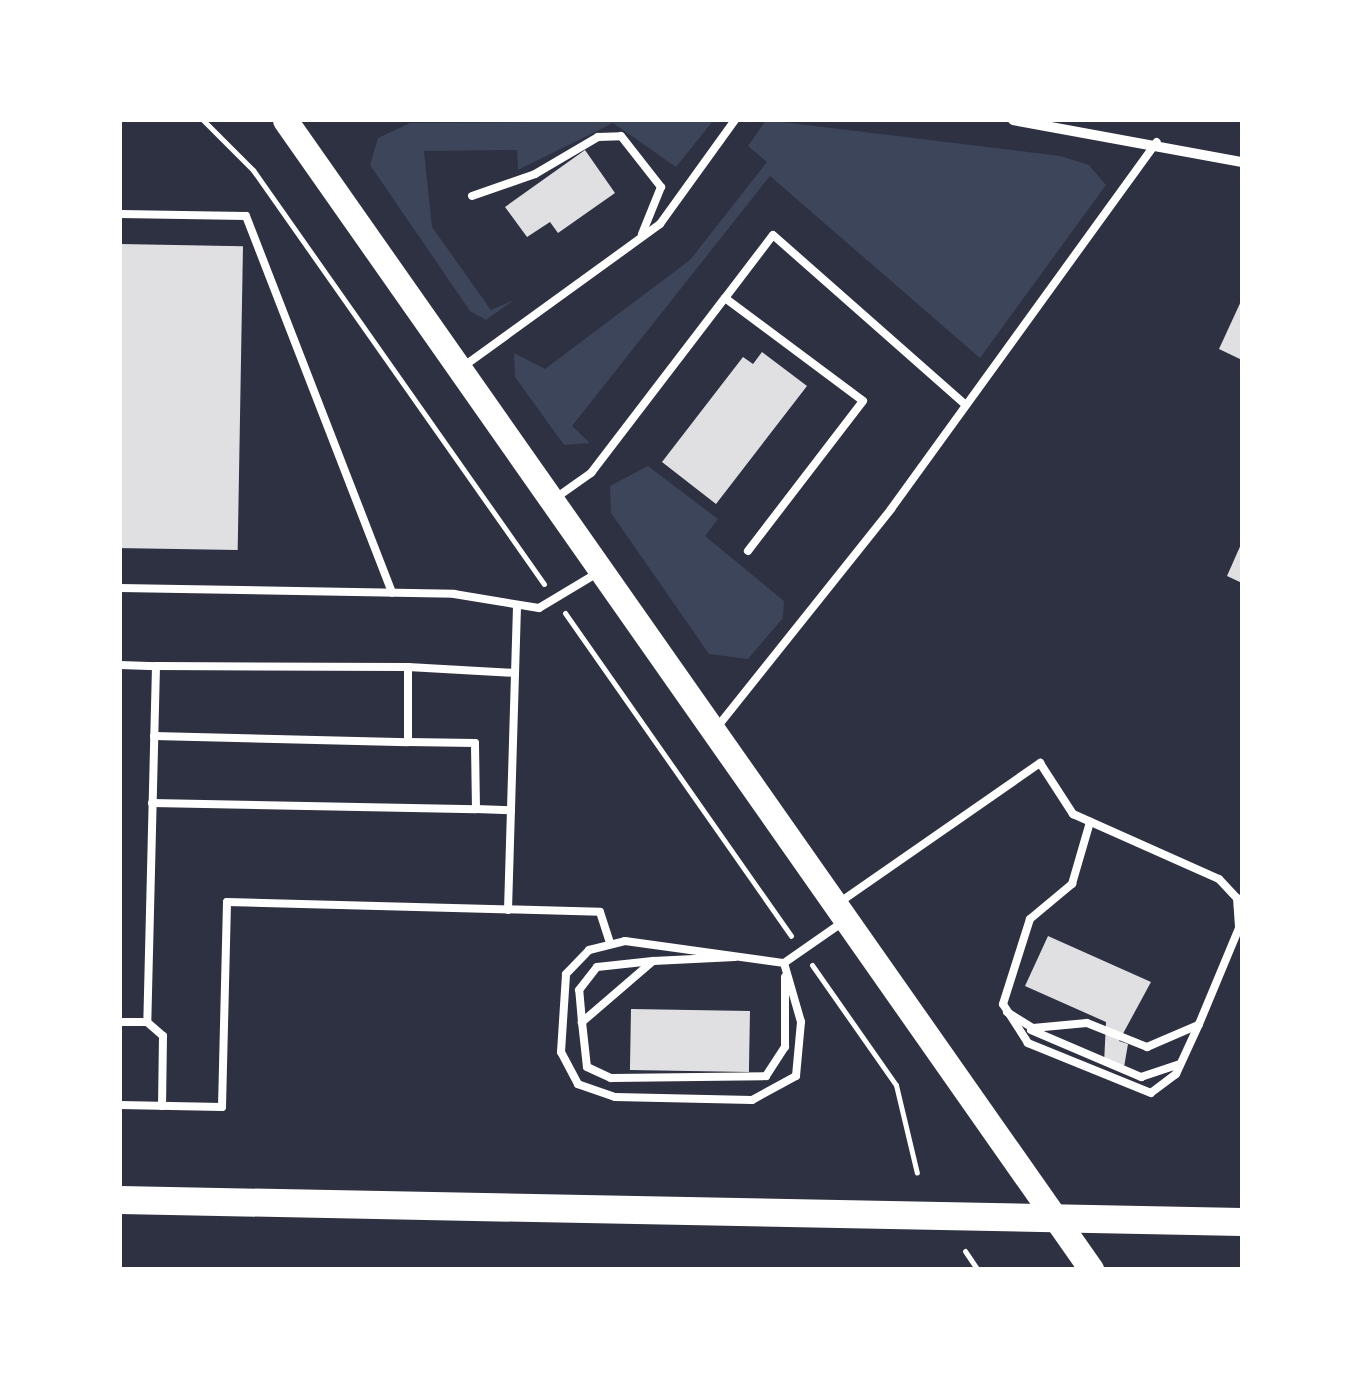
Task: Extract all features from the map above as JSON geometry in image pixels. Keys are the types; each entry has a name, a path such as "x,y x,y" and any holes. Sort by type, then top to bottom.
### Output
{"highway":[{"path":"120,1200 1242,1222"}],"main road":[{"path":"286,120 1092,1269"}],"street":[{"path":"1013,120 1157,142 1242,162"}],"lane":[{"path":"460,368 660,224 735,120"},
{"path":"472,196 536,174 598,136 621,136 662,187 658,213 633,246"},
{"path":"715,729 966,406 1157,142"},
{"path":"120,214 246,216 392,593"},
{"path":"553,499 590,472 773,234 966,406"},
{"path":"725,298 863,402 748,551"},
{"path":"120,588 392,593 517,607 558,602 603,570"},
{"path":"508,910 517,607"},
{"path":"120,665 408,667 515,673"},
{"path":"147,1022 156,666"},
{"path":"408,667 408,742"},
{"path":"154,736 476,743 476,809"},
{"path":"784,963 802,1050 786,1087 752,1100 616,1097 578,1084 560,1052 566,974 610,942 704,945 784,963 802,951 841,912 1040,763 1073,814 1219,880 1237,898 1239,928 1181,1064 1163,1087 1138,1092 1028,1042 1003,1004"},
{"path":"152,803 512,810"},
{"path":"1003,1004 1030,920 1072,884 1090,822"},
{"path":"120,1106 222,1107 227,902 600,912 610,942"},
{"path":"742,956 597,967 579,990 581,1056 611,1078 766,1076 785,1047 784,963"},
{"path":"582,1022 653,961"},
{"path":"1003,1004 1023,1026 1140,1078 1181,1064"},
{"path":"120,1022 147,1022 162,1036 162,1106"},
{"path":"1023,1026 1087,1024 1148,1047 1199,1024"}],"path":[{"path":"203,120 253,170 896,1085 917,1173"},
{"path":"965,1252 977,1269"}],"shaded area":[{"path":"766,120 1060,156 1089,165 1106,185 980,358 770,176 572,426 590,443 564,445 515,377 514,353 545,369 690,260 767,162 748,146"},
{"path":"713,121 676,167 613,123 518,170 517,150 424,151 432,227 491,310 514,300 486,320 470,311 370,165 378,138 410,123"},
{"path":"648,466 718,519 705,536 784,601 783,618 748,659 709,654 611,513 610,486"}],"building":[{"path":"585,150 615,193 558,233 550,222 527,237 505,207"},
{"path":"120,244 243,246 238,550 120,548"},
{"path":"1242,299 1242,360 1219,349"},
{"path":"762,352 807,386 716,504 662,462 743,357 753,364"},
{"path":"1242,542 1242,583 1227,576"},
{"path":"1048,936 1151,982 1119,1041 1128,1044 1123,1073 1104,1064 1106,1022 1025,986"},
{"path":"631,1009 750,1011 749,1072 630,1070"}]}
